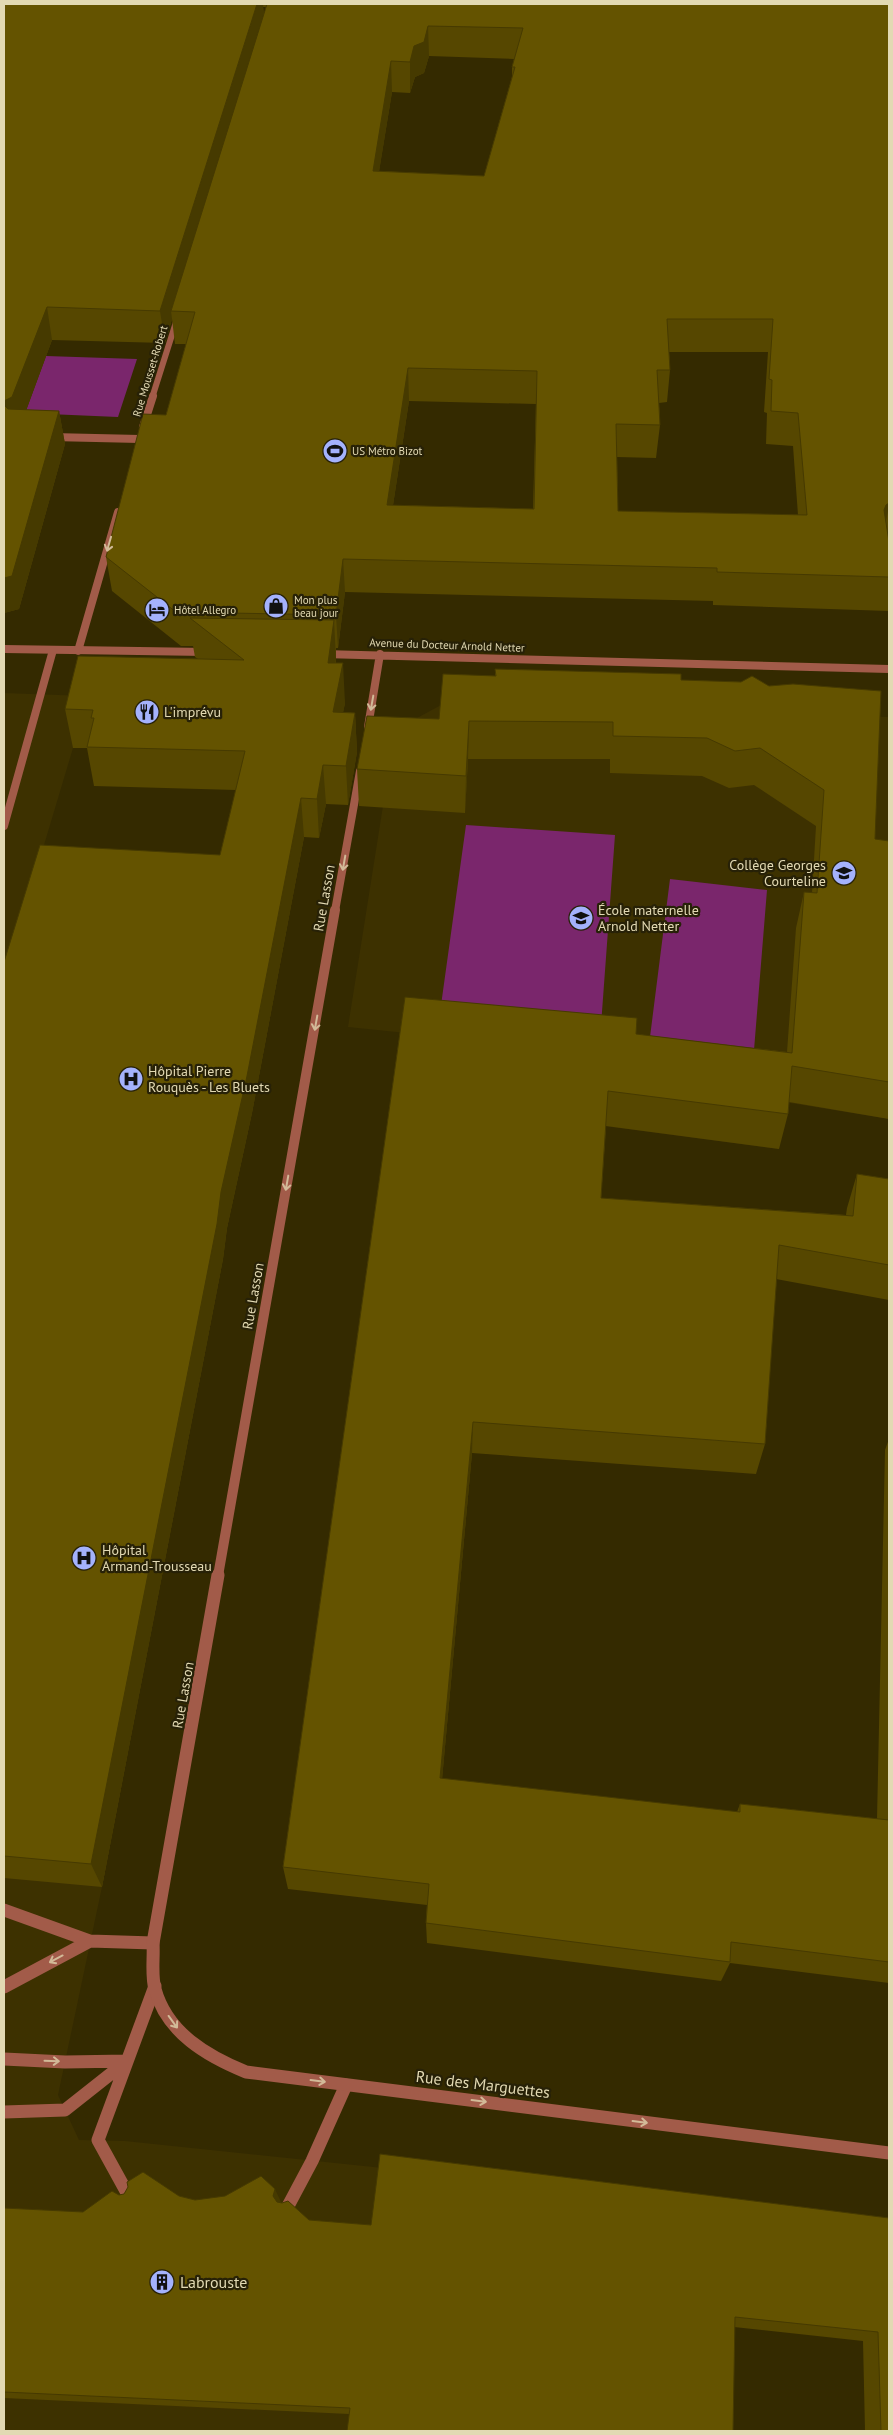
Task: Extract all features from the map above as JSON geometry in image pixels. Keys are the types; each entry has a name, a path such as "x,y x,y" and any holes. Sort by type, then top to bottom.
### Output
{"street":[{"name":"Rue Mousset-Robert","path":"137,448 178,315"},
{"path":"45,437 140,439"},
{"path":"78,651 121,504"},
{"path":"4,649 214,652"},
{"path":"4,826 53,650"},
{"name":"Avenue du Docteur Arnold Netter","path":"312,654 380,654 889,669"},
{"path":"366,736 380,654"},
{"name":"Rue Lasson","path":"153,1943 363,755"},
{"path":"4,1910 90,1941 153,1943"},
{"path":"4,1987 90,1941"},
{"name":"Rue des Marguettes","path":"153,1943 155,1986 164,2009 175,2026 206,2054 246,2072 889,2153"},
{"path":"131,2200 98,2140 155,1986"},
{"path":"4,2059 65,2062 127,2061"},
{"path":"4,2112 65,2110 127,2061"},
{"path":"287,2208 312,2161 346,2085"}],"shaded area":[{"path":"46,356 137,359 118,417 25,413"},
{"path":"4,693 86,696 73,748 4,979"},
{"name":"École maternelle Arnold Netter","path":"441,705 889,717 889,1119 784,1102 779,1149 604,1126 406,1033 348,1027 395,730"},
{"path":"466,825 615,835 600,1039 438,1027"},
{"path":"670,879 767,890 754,1050 650,1037"},
{"name":"Hôpital Armand-Trousseau","path":"4,1212 227,1228 102,1887 58,2095 79,2140 125,2141 383,2168 351,2431 4,2431"}],"building":[{"path":"4,4 257,4 160,311 47,307 12,397 4,401"},
{"path":"267,4 889,4 889,503 884,510 889,542 889,577 717,572 717,568 343,559 336,615 176,612 106,557 143,414 166,415 195,312 171,311","holes":["428,26 523,28 512,67 515,67 484,176 373,171 391,61 410,62 414,46 424,42","667,319 773,319 769,379 772,380 771,411 798,413 807,515 618,511 616,424 660,425 657,370 670,370","408,368 537,371 534,509 387,505"]},
{"path":"4,405 8,409 59,411 12,576 4,578"},
{"path":"190,618 334,620 328,663 343,663 333,712 355,713 346,766 323,765 317,799 301,798 247,1076 221,1192 217,1224 91,1864 4,1856 4,962 40,845 220,855 245,751 87,747 94,718 91,718 93,710 65,709 78,656 244,660"},
{"path":"495,669 681,674 681,680 741,682 752,676 769,686 793,684 881,691 875,839 889,841 889,1082 792,1066 788,1114 608,1091 601,1198 853,1216 857,1174 889,1179 889,1265 779,1245 765,1444 473,1422 440,1778 740,1812 740,1804 889,1820 889,1962 731,1942 730,1962 426,1923 429,1884 283,1867 405,997 637,1018 636,1034 792,1053 804,892 817,893 824,790 760,748 735,751 707,738 613,736 613,722 469,721 466,776 357,769 367,716 439,719 443,674 496,676"},
{"path":"380,2154 889,2218 889,2431 881,2431 878,2332 735,2317 733,2431 347,2431 350,2408 4,2392 4,2208 83,2212 112,2191 119,2195 124,2194 128,2187 127,2182 143,2172 179,2196 195,2200 225,2196 261,2176 275,2189 273,2196 277,2202 288,2201 309,2220 371,2225"}],"place":[{"name":"US Métro Bizot","path":"335,451"},
{"name":"Mon plus beau jour","path":"276,606"},
{"name":"Hôtel Allegro","path":"157,610"},
{"name":"L'imprévu","path":"147,712"},
{"name":"Collège Georges Courteline","path":"844,873"},
{"name":"École maternelle Arnold Netter","path":"581,918"},
{"name":"Hôpital Pierre Rouquès - Les Bluets","path":"131,1079"},
{"name":"Hôpital Armand-Trousseau","path":"84,1558"},
{"name":"Labrouste","path":"162,2282"}]}
